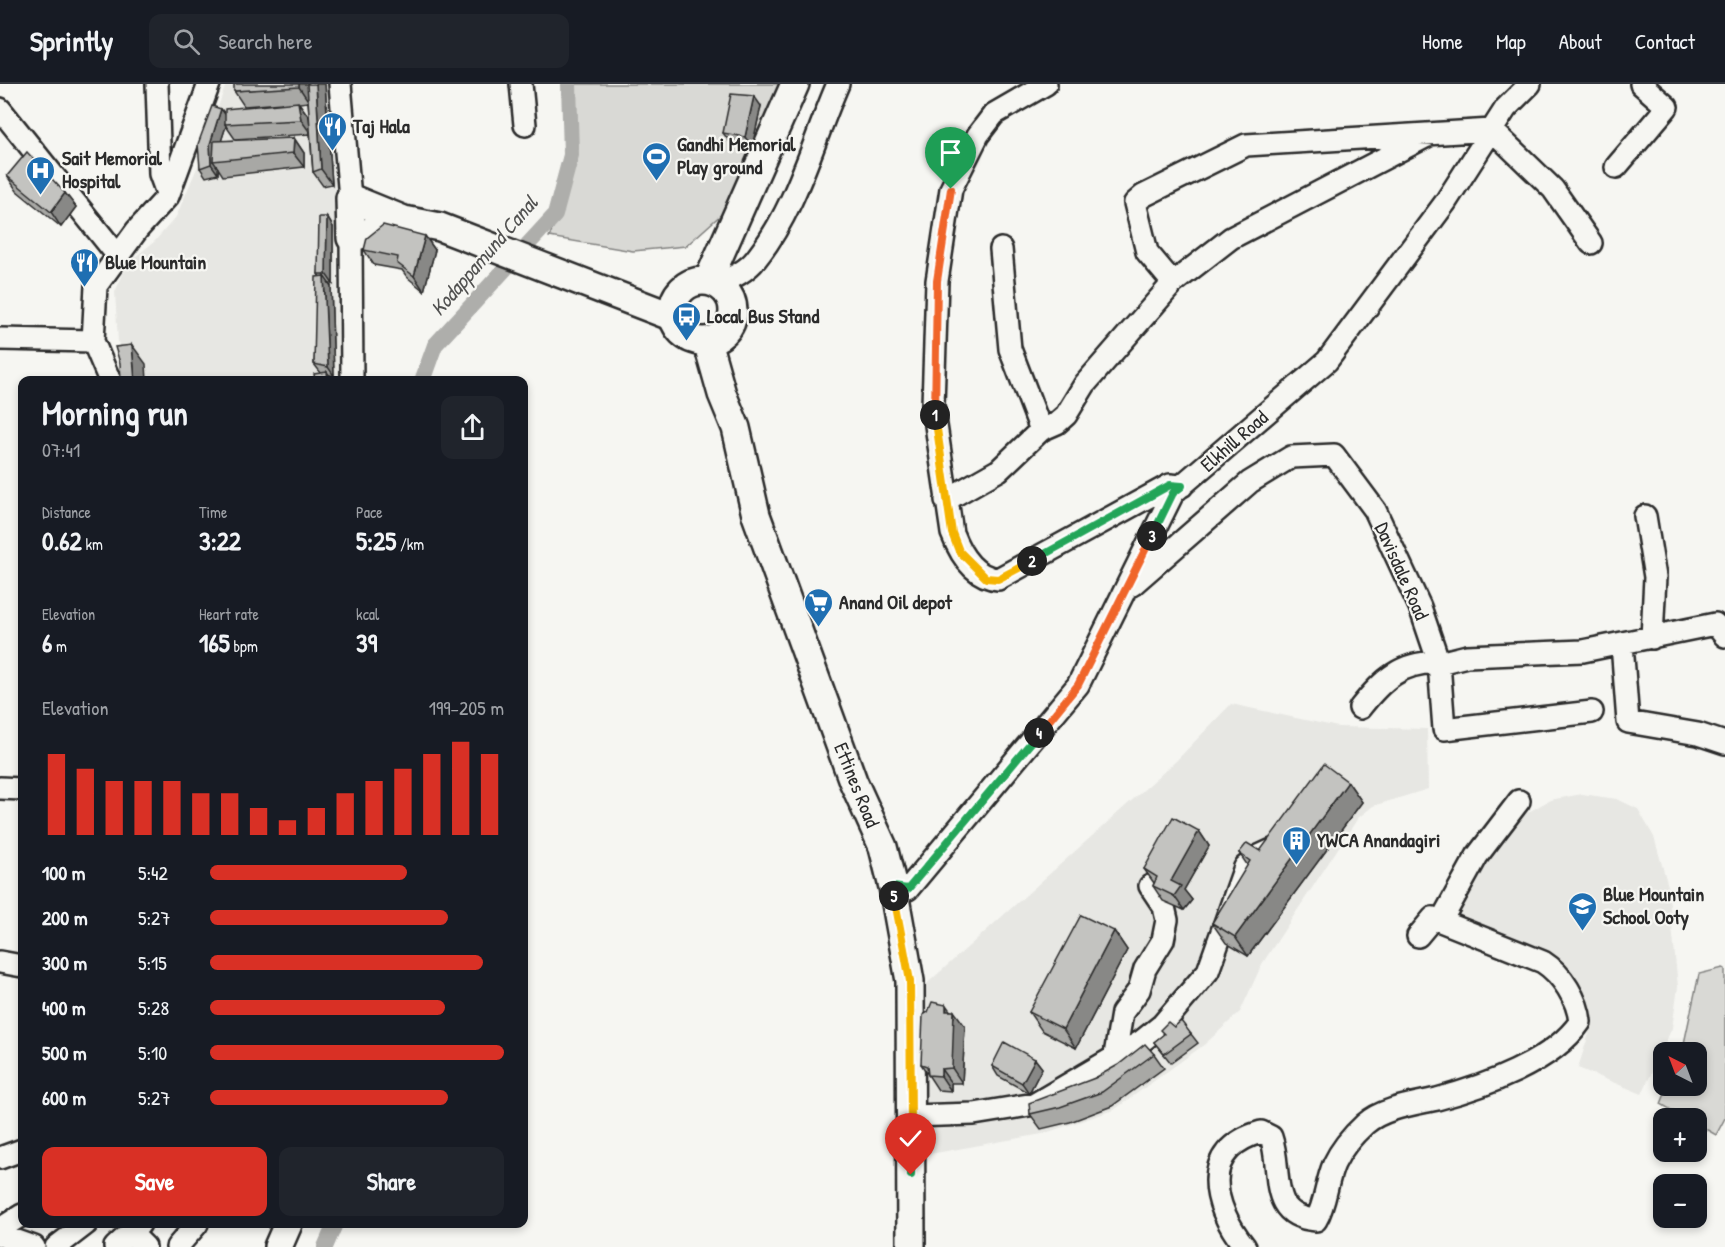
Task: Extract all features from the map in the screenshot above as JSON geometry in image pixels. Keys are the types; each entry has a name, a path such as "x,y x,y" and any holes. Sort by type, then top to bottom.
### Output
{"main road":[{"path":"713,282 795,84"},
{"path":"404,220 351,238 350,198 404,220 440,227 673,317"},
{"path":"699,280 713,282 731,297 733,316 724,333 707,341 689,338 682,333 673,317 675,298 681,290 699,280"},
{"name":"Ettines Road","path":"707,341 722,394 736,428 756,515 853,782 883,847 893,887 910,981 911,1247"},
{"path":"278,1247 286,1228"}],"street":[{"path":"157,84 160,174 168,196"},
{"path":"108,376 93,341 96,286 168,196 209,84"},
{"path":"340,84 350,198"},
{"path":"521,84 525,125"},
{"path":"713,282 742,272 756,260 788,205 838,84"},
{"name":"Elkhill Road","path":"893,887 908,889 1078,685 1173,493 1327,361 1445,203 1506,108 1530,84"},
{"path":"1616,167 1667,107 1641,84"},
{"path":"1039,86 994,114 978,135 951,189 937,281 933,405 952,533 959,551 986,578 998,579 1170,485 1182,486"},
{"path":"0,109 118,256"},
{"path":"1173,283 1147,252 1135,203 1143,196 1246,145 1492,130 1553,189 1591,243"},
{"path":"946,500 999,470 1041,430 1057,423 1066,415 1084,384 1173,283 1231,238 1431,134"},
{"path":"351,238 352,376"},
{"path":"1001,249 1010,349 1041,430"},
{"path":"0,339 93,341"},
{"name":"Davisdale Road","path":"1125,592 1250,482 1291,457 1334,455 1374,510 1420,607 1439,663"},
{"path":"1645,516 1655,578 1652,638"},
{"path":"1360,708 1378,684 1417,662 1439,663 1467,656 1540,654 1622,644 1714,624 1725,636"},
{"path":"1622,644 1628,722 1698,734 1725,743"},
{"path":"1439,663 1444,729 1592,712"},
{"path":"0,788 18,789"},
{"path":"1441,921 1477,856 1519,801"},
{"path":"1115,1055 1122,1013 1139,990 1145,969 1163,940 1167,920 1164,907 1150,886"},
{"path":"1245,1247 1223,1213 1216,1186 1218,1166 1228,1150 1243,1137 1261,1132 1271,1137 1276,1150 1277,1183 1283,1201 1290,1213 1301,1219 1316,1220 1334,1164 1349,1140 1367,1122 1392,1110 1454,1095 1508,1074 1562,1043 1570,1037 1580,1023 1579,1010 1555,970 1543,962 1433,918 1418,936"},
{"path":"911,1116 975,1114 1035,1104 1142,1041 1162,1025 1208,971 1229,920"},
{"path":"0,962 18,965"},
{"path":"0,1158 18,1151"},
{"path":"0,1230 18,1218"},
{"path":"56,1247 81,1228"},
{"path":"177,1247 194,1228"},
{"path":"114,1247 139,1234"},
{"path":"0,1235 34,1247"}],"shaded area":[{"path":"226,84 327,84 336,193 338,376 128,376 118,342 115,292 124,272 135,257 154,242 176,217 199,163"},
{"name":"Gandhi Memorial Play ground","path":"574,84 780,84 753,160 724,212 686,246 633,251 549,237 564,199 572,163 575,125"},
{"name":"YWCA Anandagiri","path":"1231,704 1338,727 1427,729 1428,789 1373,806 1358,818 1262,964 1240,1012 1205,1044 1114,1110 1042,1134 919,1156 922,988 1176,761"},
{"name":"Blue Mountain School Ooty","path":"1582,794 1617,799 1638,809 1654,837 1668,886 1678,987 1672,1028 1666,1042 1653,1042 1653,1070 1642,1094 1578,1068 1593,1021 1557,959 1454,916 1496,845 1523,815 1550,800"},
{"path":"1725,969 1725,1118 1716,1135 1707,1130 1707,1108 1668,1108 1661,1104 1664,1096 1707,1096 1707,1042 1684,1042 1699,974"}],"building":[{"path":"234,84 299,84 299,87 234,91"},
{"path":"307,84 316,84 321,169 313,172"},
{"path":"731,94 754,96 745,137 723,133"},
{"path":"298,102 301,120 225,124 225,109"},
{"path":"212,106 221,109 210,144 211,164 200,168 198,144"},
{"path":"294,138 293,153 213,161 214,141"},
{"path":"27,152 65,193 51,212 7,176"},
{"path":"319,217 327,217 326,274 318,274"},
{"path":"383,225 425,236 414,276 397,263 398,257 364,250 367,238"},
{"path":"324,276 328,367 314,364 316,277"},
{"path":"132,345 135,376 121,376 120,363 115,347"},
{"path":"327,372 327,376 314,376 314,374"},
{"path":"1324,764 1348,782 1235,937 1212,923 1250,861 1239,853 1247,843 1260,851"},
{"path":"1173,817 1199,831 1171,881 1181,886 1174,896 1153,886 1157,877 1144,869"},
{"path":"1081,915 1114,931 1063,1029 1029,1012"},
{"path":"932,1002 946,1005 946,1011 954,1011 952,1068 941,1069 941,1076 928,1075 927,1066 921,1064 923,1015 928,1012"},
{"path":"1181,1021 1191,1034 1164,1054 1154,1042 1164,1034 1160,1030 1168,1022 1174,1027"},
{"path":"1004,1042 1035,1059 1022,1083 992,1066"},
{"path":"1145,1044 1154,1054 1102,1092 1060,1107 1030,1114 1029,1103 1095,1078 1118,1065"}],"waterway":[{"name":"Kodappamund Canal","path":"424,376 435,345 555,215 571,155 569,84"},
{"name":"Kodappamund Canal","path":"325,1247 333,1228"}],"place":[{"name":"Taj Hala","path":"332,152"},
{"name":"Gandhi Memorial Play ground","path":"656,182"},
{"name":"Sait Memorial Hospital","path":"41,196"},
{"name":"Blue Mountain","path":"84,288"},
{"name":"Local Bus Stand","path":"686,342"},
{"name":"Anand Oil depot","path":"818,628"},
{"name":"YWCA Anandagiri","path":"1296,866"},
{"name":"Blue Mountain School Ooty","path":"1582,932"}],"route":[{"path":"911,1175 910,981 893,887 908,889 1078,685 1173,493 1182,486 1170,485 998,579 986,578 959,551 952,533 946,500 933,405 937,281 951,189"}]}
